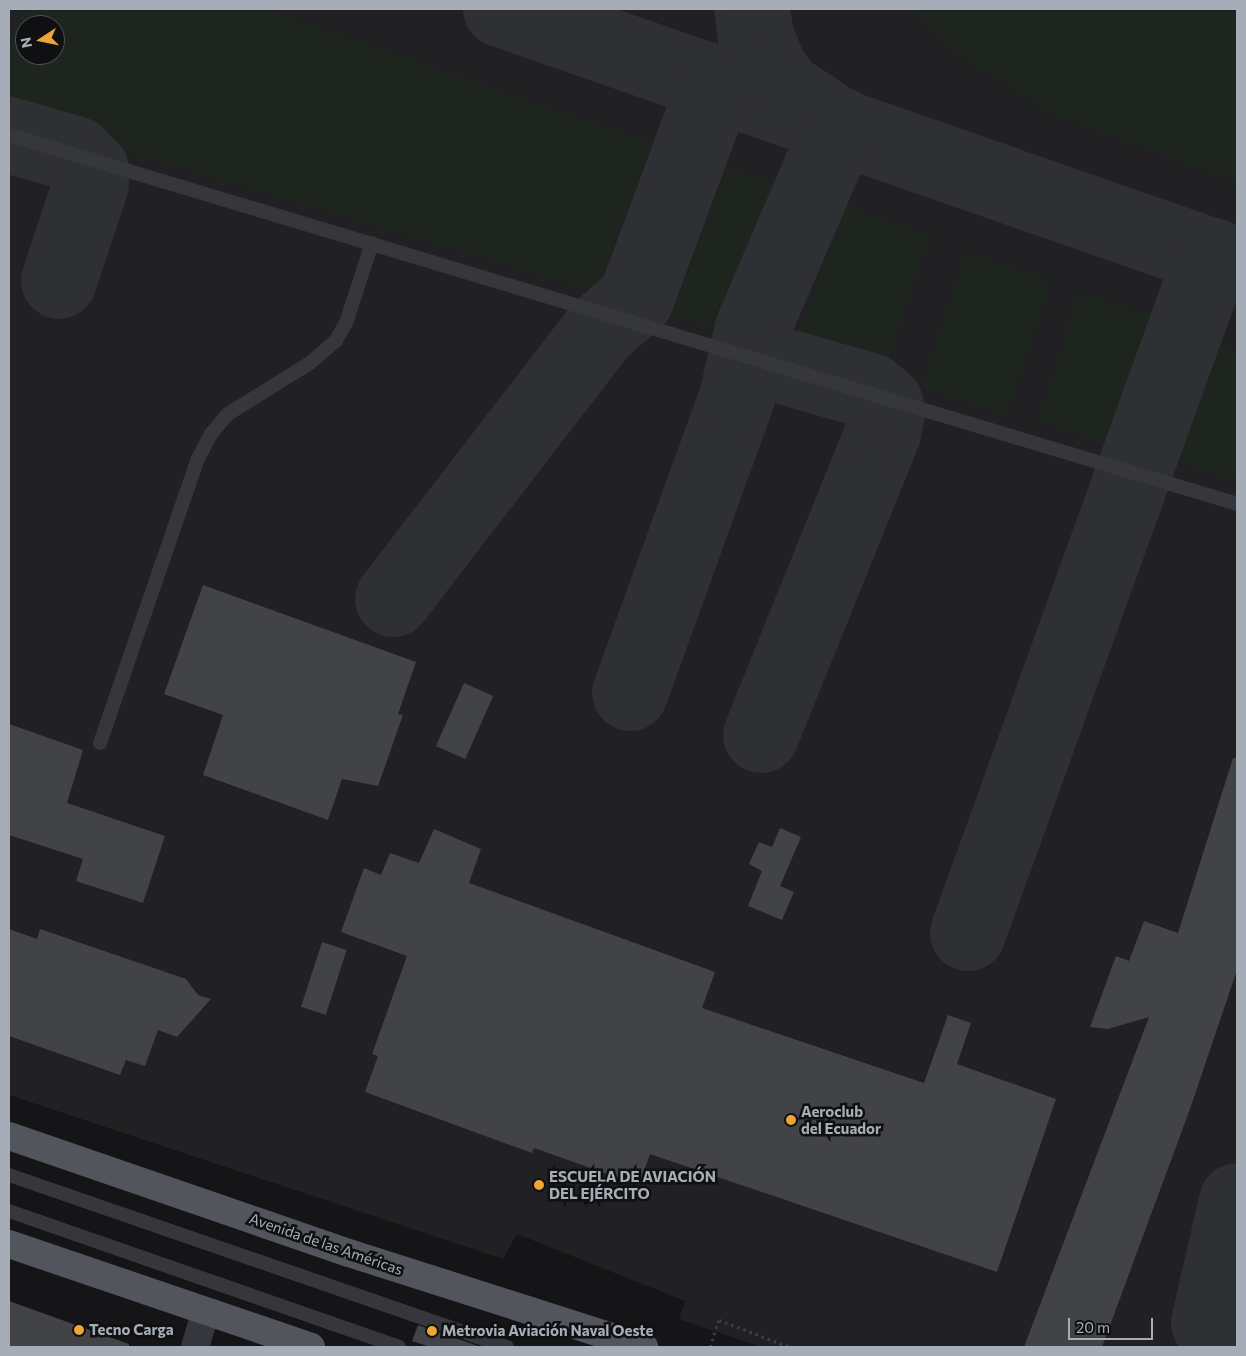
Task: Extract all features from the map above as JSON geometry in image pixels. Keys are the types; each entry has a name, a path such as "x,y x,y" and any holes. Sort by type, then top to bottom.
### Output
{"main road":[{"name":"Avenida de las Américas","path":"9,1136 348,1253 644,1347"},
{"path":"9,1244 311,1347"}],"street":[{"path":"195,1347 206,1312"}],"lane":[{"path":"9,135 1237,504"},
{"path":"100,743 198,459 210,434 228,414 310,363 336,340 346,323 372,243"},
{"path":"9,1175 507,1347"},
{"path":"9,1211 399,1347"}],"path":[{"path":"710,1347 719,1320 790,1347"},
{"path":"805,1346 812,1347"}],"shaded area":[{"path":"9,9 1237,9 1237,1347 761,1347 679,1319 685,1301 517,1234 503,1259 9,1095"},
{"path":"21,9 266,9 652,143 596,292 9,117 9,48 15,28 15,65 65,65 65,15 19,15"},
{"path":"911,9 1237,9 1237,181 1099,133 1044,109 949,48"},
{"path":"732,170 769,180 773,190 710,327 664,312 676,304 724,175"},
{"path":"844,206 930,236 882,376 796,346"},
{"path":"967,252 1052,281 1006,417 920,387"},
{"path":"1079,292 1158,318 1116,447 1037,421"},
{"path":"1214,342 1237,350 1237,481 1178,463"}],"building":[{"path":"203,585 416,662 398,714 403,715 378,786 342,779 328,820 203,775 223,715 164,694"},
{"path":"464,683 493,696 465,759 436,746"},
{"path":"9,724 83,750 67,803 165,836 143,903 76,881 83,859 9,835"},
{"path":"1233,758 1237,758 1237,970 1190,1109 1102,1347 1024,1347 1149,1017 1108,1029 1090,1027 1116,956 1129,961 1144,921 1178,933"},
{"path":"780,828 801,837 780,886 794,892 782,920 748,906 762,871 749,864 759,842 772,847"},
{"path":"434,829 481,849 469,883 715,972 702,1008 924,1083 948,1015 971,1023 957,1064 1056,1099 997,1272 650,1154 639,1185 534,1148 532,1153 365,1092 378,1056 372,1054 407,956 341,932 364,868 381,875 390,853 419,863"},
{"path":"9,929 37,939 40,929 186,979 198,995 211,999 177,1037 158,1030 145,1066 126,1060 120,1075 9,1036"},
{"path":"322,942 347,950 326,1015 301,1007"},
{"path":"9,1301 129,1344 129,1347 9,1347"},
{"name":"Metrovia Aviación Naval Oeste","path":"418,1325 481,1347 430,1347 412,1341"}],"taxiway":[{"path":"501,9 1237,265"},
{"path":"752,9 756,37 771,72 786,91 824,116"},
{"path":"393,599 600,330 636,299 716,83"},
{"path":"630,693 737,397 753,328 840,125"},
{"path":"9,135 75,154 91,170 91,184 59,281"},
{"path":"968,933 1212,256"},
{"path":"761,735 883,433 887,413 885,403 870,391 790,368"},
{"path":"1209,1323 1237,1201"}],"place":[{"name":"Aeroclub del Ecuador","path":"791,1120"},
{"name":"ESCUELA DE AVIACIÓN DEL EJÉRCITO","path":"539,1185"},
{"name":"Tecno Carga","path":"79,1330"},
{"name":"Metrovia Aviación Naval Oeste","path":"432,1331"}]}
